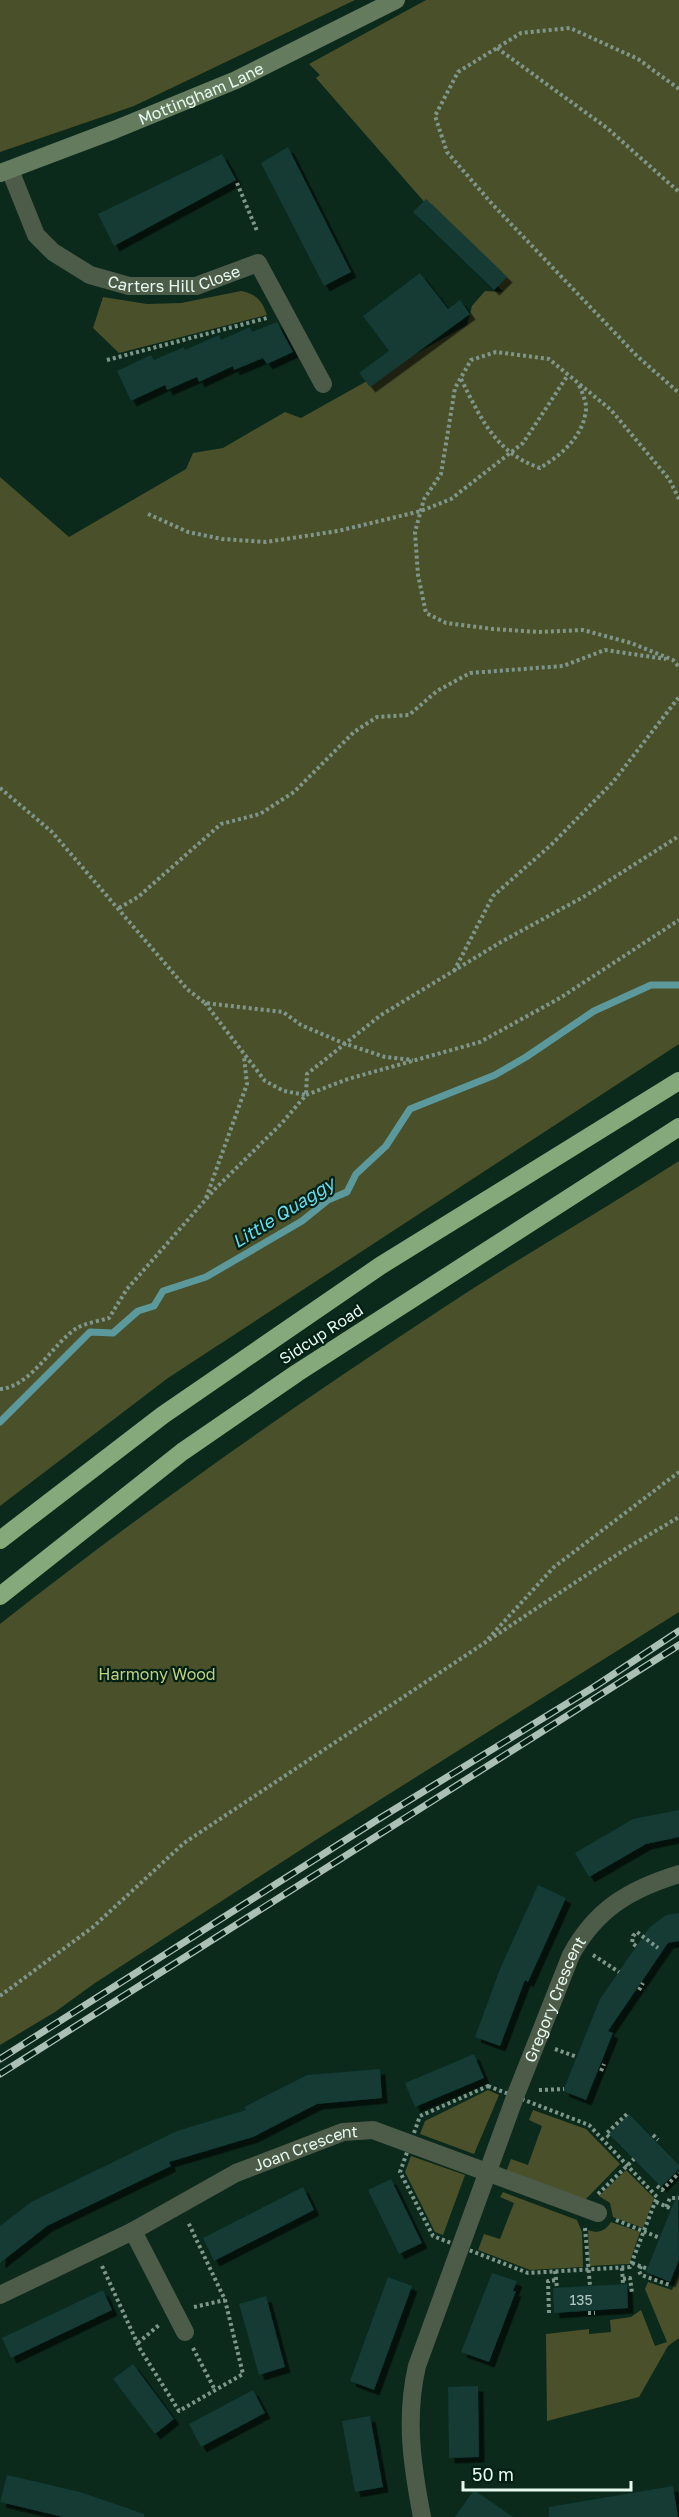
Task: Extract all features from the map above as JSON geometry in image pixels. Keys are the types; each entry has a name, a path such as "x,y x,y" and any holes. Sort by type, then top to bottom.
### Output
{"highway":[{"name":"Sidcup Road","path":"0,1540 164,1415 380,1266 679,1081"},
{"name":"Sidcup Road","path":"0,1596 182,1452 297,1373 679,1128"}],"street":[{"name":"Mottingham Lane","path":"5,172 236,80 396,0"},
{"name":"Carters Hill Close","path":"5,172 36,235 53,252 90,275 129,286 196,286 258,263 323,384"},
{"name":"Gregory Crescent","path":"422,2517 411,2446 411,2391 417,2366 520,2083 577,1944 595,1921 636,1890 679,1874"},
{"name":"Joan Crescent","path":"0,2295 133,2231 236,2173 343,2132 373,2130 489,2172"},
{"path":"489,2172 598,2213"},
{"path":"133,2231 185,2332"}],"path":[{"path":"679,89 638,59 570,28 520,33 459,72 435,116 447,152 493,205 637,356 679,393"},
{"path":"497,48 607,128 679,192"},
{"path":"237,183 256,231"},
{"path":"107,360 274,317"},
{"path":"679,499 669,479 611,410 549,359 496,352 471,360 455,388 441,474 424,499 415,532 418,575 426,613 446,622 494,628 539,632 583,630 631,643 673,660 679,667"},
{"path":"148,514 188,532 222,539 266,542 338,531 421,511 452,499 523,443 568,375"},
{"path":"460,378 484,425 510,453 522,462 540,468 562,454 578,434 586,409 578,383"},
{"path":"119,908 154,884 221,824 260,814 294,792 354,732 377,717 409,715 437,691 470,673 563,666 605,650 673,660"},
{"path":"453,971 493,896 552,844 613,782 679,697"},
{"path":"0,788 52,832 187,989 205,1003 265,1081 284,1091 306,1095"},
{"path":"306,1095 307,1074 381,1015 585,896 679,836"},
{"path":"0,1389 10,1388 39,1366 77,1328 109,1318 127,1288 204,1202 281,1124 306,1095 348,1079 480,1042 560,998 679,920"},
{"path":"205,1003 283,1012 301,1025 343,1043 385,1057 417,1060"},
{"path":"204,1202 247,1084 244,1056"},
{"path":"484,1644 554,1567 679,1472"},
{"path":"0,1996 93,1927 184,1843 285,1778 361,1723 627,1548 679,1517"},
{"path":"636,1946 632,1943 636,1932 658,1948"},
{"path":"577,1944 619,1972"},
{"path":"539,2090 564,2089"},
{"path":"604,2142 610,2136 606,2134 629,2112"},
{"path":"627,2165 634,2159"},
{"path":"652,2192 658,2185 662,2190 679,2173"},
{"path":"666,2207 670,2198 679,2198"},
{"path":"655,2202 672,2209"},
{"path":"598,2213 660,2238"},
{"path":"632,2263 648,2269"},
{"path":"641,2266 639,2271 641,2275 670,2285"},
{"path":"622,2268 623,2282 630,2278 632,2293"},
{"path":"587,2270 590,2286"},
{"path":"555,2271 557,2288"},
{"path":"549,2313 548,2281 557,2280"},
{"path":"185,2332 215,2390"}],"green space":[{"path":"0,0 355,0 134,106 0,152"},
{"path":"426,0 679,0 679,1044 168,1378 0,1506 0,477 69,537 186,469 193,453 223,448 285,412 301,418 467,325 472,306 485,291 503,292 316,78 320,75 309,64"},
{"path":"241,291 258,298 267,315 119,353 93,328 103,297 147,304 181,303"},
{"name":"Harmony Wood","path":"679,1161 679,1612 319,1838 95,1983 55,2012 0,2045 0,1624 162,1502 328,1385 469,1291"},
{"path":"488,2090 499,2095 474,2154 420,2134 425,2121"},
{"path":"533,2110 586,2129 620,2164 583,2202 506,2172 511,2159 528,2165 542,2126 529,2120"},
{"path":"411,2156 465,2175 443,2235 435,2232 405,2172"},
{"path":"626,2170 654,2198 643,2228 613,2217 610,2203 599,2196"},
{"path":"503,2192 577,2220 582,2232 583,2267 530,2270 478,2250 484,2234 500,2239 514,2203 500,2197"},
{"path":"611,2222 640,2232 629,2264 589,2266 588,2230 601,2231"},
{"path":"679,2274 679,2338 668,2346 639,2397 547,2421 546,2334 589,2329 589,2334 611,2332 610,2320 631,2317 641,2310 655,2346 667,2342 645,2289 648,2282 672,2290"}],"building":[{"path":"288,147 351,272 324,286 261,163"},
{"path":"222,154 236,180 114,246 98,214"},
{"path":"426,199 507,277 494,290 413,212"},
{"path":"420,273 448,309 460,300 470,314 370,387 359,373 389,351 363,316"},
{"path":"277,322 293,352 267,364 263,358 234,370 233,366 199,382 197,377 167,390 165,385 131,401 117,371 151,355 154,360 219,335 221,340 250,327 252,332"},
{"path":"679,1810 679,1837 646,1844 589,1877 575,1853 633,1819"},
{"path":"538,1885 566,1898 528,1982 525,1980 500,2046 475,2037 500,1969"},
{"path":"679,1913 679,1941 668,1943 608,2031 613,2033 586,2100 563,2091 600,1999 649,1928 666,1915"},
{"path":"474,2054 484,2078 415,2107 405,2083"},
{"path":"380,2069 382,2098 317,2104 253,2137 169,2162 171,2166 47,2226 0,2263 0,2226 31,2202 177,2131 246,2110 244,2107 307,2075"},
{"path":"629,2114 679,2165 679,2169 661,2187 609,2134"},
{"path":"391,2179 422,2243 399,2254 368,2190"},
{"path":"303,2187 314,2210 214,2261 203,2238"},
{"path":"678,2192 679,2260 670,2282 646,2272"},
{"path":"492,2273 517,2281 513,2291 516,2291 489,2362 461,2352"},
{"path":"388,2277 412,2286 374,2390 350,2381"},
{"path":"627,2284 628,2308 554,2313 553,2288"},
{"path":"103,2290 112,2310 11,2358 2,2338"},
{"path":"266,2296 285,2367 259,2375 239,2304"},
{"path":"133,2364 174,2419 155,2434 113,2379"},
{"path":"478,2386 479,2457 449,2458 448,2387"},
{"path":"253,2390 265,2413 201,2447 189,2424"},
{"path":"370,2416 383,2487 355,2492 342,2421"},
{"path":"7,2475 80,2492 144,2514 144,2517 63,2517 0,2502"},
{"path":"673,2486 678,2517 549,2517 549,2507"},
{"path":"474,2490 513,2517 455,2517"}],"waterway":[{"name":"Little Quaggy","path":"0,1422 90,1332 113,1333 138,1311 154,1306 163,1291 206,1277 302,1221 328,1200 347,1192 356,1174 386,1146 410,1109 495,1075 594,1011 651,985 679,985"}],"railway":[{"path":"0,2059 377,1820 594,1687 679,1631"},
{"path":"0,2074 679,1645"}]}
